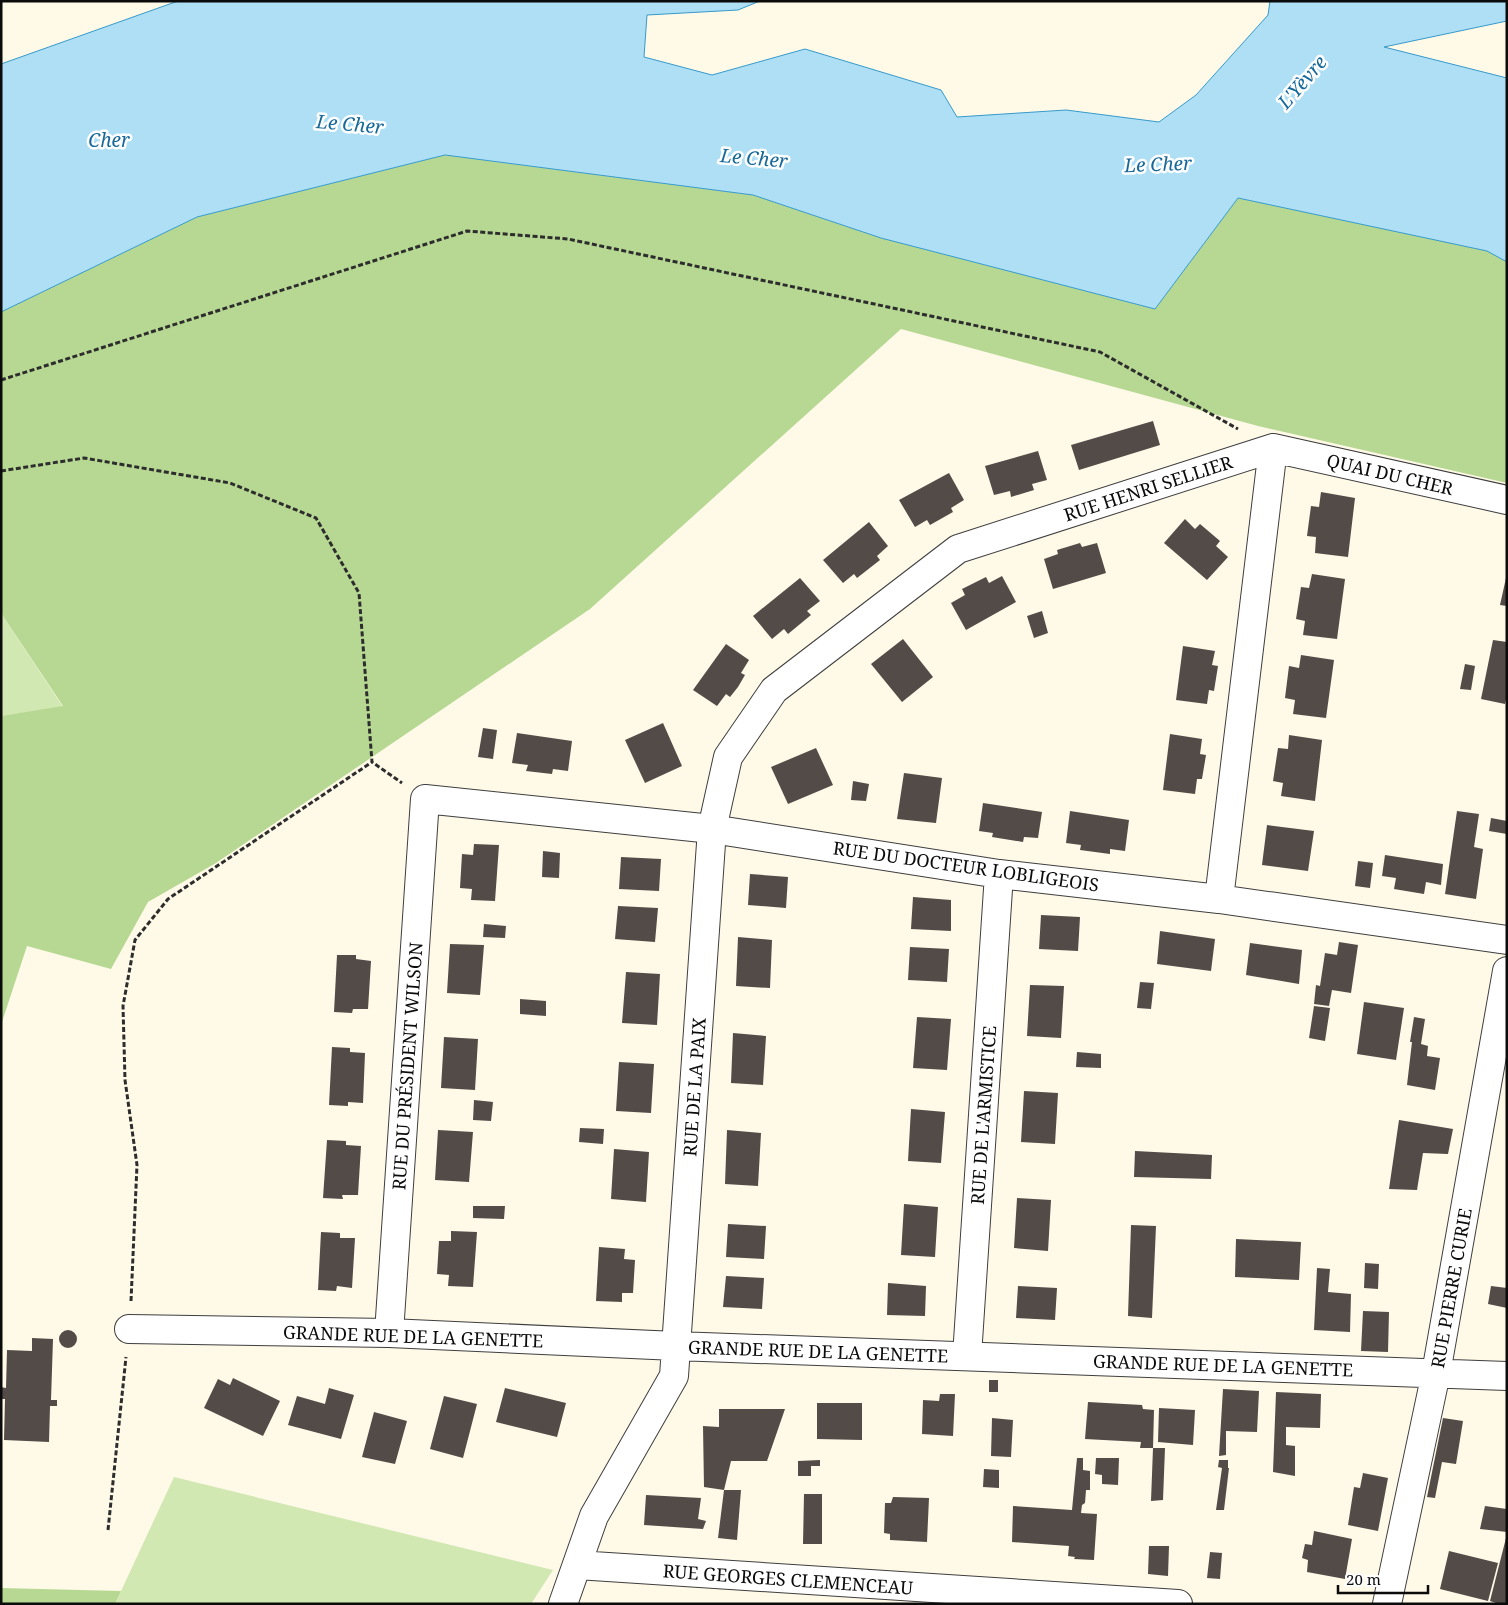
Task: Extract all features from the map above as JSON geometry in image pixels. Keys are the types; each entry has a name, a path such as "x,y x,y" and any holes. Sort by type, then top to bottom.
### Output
{"street":[{"name":"QUAI DU CHER","path":"1273,448 1507,500"},
{"name":"RUE HENRI SELLIER","path":"712,828 728,757 774,690 958,549 1273,448"},
{"path":"1219,898 1273,448"},
{"name":"RUE DU DOCTEUR LOBLIGEOIS","path":"425,799 712,828 999,874 1219,898 1507,940"},
{"name":"RUE DU PRÉSIDENT WILSON","path":"389,1333 425,799"},
{"name":"RUE DE LA PAIX","path":"563,1604 594,1516 674,1376 712,828"},
{"name":"RUE DE L'ARMISTICE","path":"967,1356 999,874"},
{"name":"RUE PIERRE CURIE","path":"1387,1604 1436,1373 1507,970"},
{"name":"GRANDE RUE DE LA GENETTE","path":"130,1329 389,1333 676,1346 1507,1376"},
{"name":"RUE GEORGES CLEMENCEAU","path":"577,1565 1178,1604"}],"path":[{"path":"1,380 467,232 568,239 1100,352 1273,448"},
{"path":"1,472 84,458 230,483 316,518 359,593 372,762"},
{"path":"372,762 425,799"},
{"path":"108,1530 130,1329 137,1165 125,1080 123,1006 135,940 168,898 372,762"}],"green space":[{"path":"445,155 753,195 881,238 1155,309 1238,198 1488,251 1507,262 1507,483 1258,426 901,329 590,609 216,863 148,902 111,969 27,946 1,1025 1,716 63,706 1,613 1,312 197,217"},
{"path":"1,613 63,707 1,716"},
{"path":"174,1477 553,1570 531,1604 115,1604"},
{"path":"1,1588 121,1591 115,1604 1,1604"}],"water":[{"name":"Cher","path":"178,1 760,1 738,10 647,15 644,57 712,75 805,49 941,90 957,117 1066,110 1159,122 1196,95 1268,15 1270,1 1507,1 1507,21 1384,47 1507,78 1507,262 1487,251 1238,198 1155,309 881,238 753,195 445,155 197,217 1,312 1,64"}],"building":[{"path":"1153,421 1160,445 1079,470 1071,445"},
{"path":"1038,451 1047,480 1032,484 1034,490 1011,497 1010,491 994,495 985,466"},
{"path":"949,473 964,500 951,508 953,512 930,525 927,520 915,527 899,500"},
{"path":"1321,492 1355,498 1348,557 1315,553 1316,537 1307,536 1311,506 1319,507"},
{"path":"1185,519 1195,529 1200,524 1220,541 1216,546 1228,557 1207,580 1164,543"},
{"path":"869,522 888,546 877,556 880,560 857,578 854,574 843,583 823,560"},
{"path":"1080,543 1082,547 1097,543 1106,573 1053,589 1044,559 1058,554 1057,550"},
{"path":"1312,574 1345,579 1337,639 1303,635 1305,621 1296,619 1301,587 1309,588"},
{"path":"1002,576 1016,602 966,630 951,603 965,595 962,589 986,577 989,583"},
{"path":"800,578 820,601 807,611 811,615 788,634 784,629 772,639 753,616"},
{"path":"1507,578 1507,606 1500,605"},
{"path":"1042,611 1048,633 1034,638 1027,616"},
{"path":"903,639 933,677 902,702 871,664"},
{"path":"1493,640 1507,642 1507,695 1505,704 1481,699"},
{"path":"726,644 749,660 741,673 745,675 738,687 730,697 726,694 717,706 693,690"},
{"path":"1183,646 1215,651 1212,665 1218,666 1214,691 1209,690 1207,704 1176,700"},
{"path":"1301,655 1334,660 1326,718 1293,714 1295,700 1285,698 1289,666 1299,668"},
{"path":"1465,664 1475,666 1471,690 1460,689"},
{"path":"663,723 682,766 645,783 625,740"},
{"path":"483,728 497,730 493,759 478,757"},
{"path":"517,733 572,741 568,771 553,769 552,774 526,771 528,765 512,763"},
{"path":"1170,734 1202,739 1200,754 1206,755 1202,779 1197,779 1195,794 1163,790"},
{"path":"1289,735 1322,740 1315,801 1281,796 1283,783 1273,781 1278,748 1288,749"},
{"path":"816,748 833,785 788,804 771,767"},
{"path":"904,773 942,778 936,823 897,819"},
{"path":"853,781 869,784 866,801 851,800"},
{"path":"983,803 1042,812 1038,838 1024,837 1023,842 992,837 993,833 979,831"},
{"path":"1070,811 1129,820 1125,851 1110,849 1110,854 1080,850 1081,845 1066,843"},
{"path":"1457,811 1479,814 1474,847 1483,849 1476,899 1445,894"},
{"path":"1491,818 1507,821 1507,834 1489,831"},
{"path":"1267,825 1314,831 1308,871 1262,865"},
{"path":"474,844 499,845 495,901 471,900 472,889 460,888 462,854 473,855"},
{"path":"543,851 560,853 559,878 542,877"},
{"path":"1385,855 1443,864 1441,885 1426,882 1424,894 1394,889 1396,878 1382,876"},
{"path":"621,857 661,859 659,891 619,889"},
{"path":"1358,861 1373,863 1370,888 1355,886"},
{"path":"750,874 788,877 786,908 748,905"},
{"path":"913,897 951,900 951,931 911,929"},
{"path":"618,906 658,908 655,942 615,939"},
{"path":"1041,915 1080,917 1078,951 1039,949"},
{"path":"484,924 506,926 505,938 483,937"},
{"path":"1160,931 1215,939 1211,971 1157,964"},
{"path":"738,937 772,940 770,988 736,986"},
{"path":"1339,942 1358,945 1351,993 1332,990 1329,1006 1314,1004 1316,985 1320,986 1325,953 1337,955"},
{"path":"1250,943 1302,950 1299,984 1246,975"},
{"path":"450,944 484,945 480,995 447,993"},
{"path":"910,947 949,949 947,982 908,980"},
{"path":"337,955 356,955 356,959 371,961 368,1009 353,1009 352,1013 334,1012"},
{"path":"626,972 660,974 657,1025 622,1023"},
{"path":"1140,982 1154,983 1151,1009 1137,1008"},
{"path":"1030,985 1064,986 1061,1038 1027,1036"},
{"path":"520,999 546,1001 546,1016 520,1014"},
{"path":"1364,1002 1404,1008 1396,1060 1357,1054"},
{"path":"1314,1006 1330,1008 1325,1041 1309,1038"},
{"path":"917,1017 951,1019 947,1070 913,1068"},
{"path":"1414,1017 1425,1019 1421,1044 1428,1046 1427,1056 1440,1058 1435,1090 1407,1085"},
{"path":"733,1033 766,1036 763,1085 731,1083"},
{"path":"444,1037 478,1039 475,1090 441,1088"},
{"path":"332,1047 350,1048 350,1052 365,1053 363,1103 348,1102 348,1106 329,1105"},
{"path":"1077,1052 1101,1054 1101,1068 1076,1067"},
{"path":"619,1062 654,1064 651,1113 616,1111"},
{"path":"1024,1091 1058,1093 1055,1144 1021,1142"},
{"path":"474,1100 493,1102 491,1121 473,1120"},
{"path":"911,1109 945,1112 941,1163 908,1161"},
{"path":"1399,1120 1453,1129 1448,1154 1423,1153 1417,1190 1389,1189"},
{"path":"580,1128 604,1129 603,1144 579,1142"},
{"path":"438,1130 473,1132 469,1182 435,1180"},
{"path":"727,1130 761,1133 758,1186 725,1184"},
{"path":"327,1140 346,1141 346,1145 361,1146 358,1195 342,1195 343,1199 323,1198"},
{"path":"614,1149 649,1152 646,1202 611,1199"},
{"path":"1135,1151 1212,1155 1211,1179 1134,1177"},
{"path":"1017,1198 1051,1200 1048,1251 1014,1248"},
{"path":"904,1204 938,1207 935,1257 901,1255"},
{"path":"473,1206 505,1206 504,1219 473,1218"},
{"path":"728,1224 766,1226 764,1259 726,1257"},
{"path":"1131,1225 1156,1226 1152,1318 1128,1316"},
{"path":"451,1231 477,1232 473,1287 448,1286 449,1275 437,1274 439,1241 451,1241"},
{"path":"321,1232 340,1233 340,1238 355,1238 352,1288 337,1286 336,1291 318,1290"},
{"path":"1236,1239 1301,1242 1299,1280 1235,1277"},
{"path":"599,1247 625,1249 624,1259 635,1260 633,1293 622,1293 622,1302 596,1301"},
{"path":"1365,1263 1379,1264 1378,1289 1364,1288"},
{"path":"1317,1268 1330,1269 1328,1292 1351,1294 1350,1332 1314,1330"},
{"path":"726,1276 764,1278 762,1309 723,1307"},
{"path":"888,1283 926,1286 925,1316 887,1315"},
{"path":"1018,1286 1057,1288 1055,1320 1016,1318"},
{"path":"1491,1286 1507,1288 1507,1308 1488,1304"},
{"path":"1363,1311 1389,1312 1388,1352 1361,1351"},
{"path":"68,1330 74,1333 77,1339 74,1345 68,1348 62,1345 59,1339 62,1333"},
{"path":"32,1338 53,1339 51,1400 57,1400 57,1406 50,1406 49,1442 4,1440 5,1399 1,1399 1,1387 6,1388 7,1350 32,1351"},
{"path":"233,1378 280,1401 263,1436 204,1408 218,1379 230,1385"},
{"path":"989,1380 998,1380 998,1392 989,1392"},
{"path":"329,1388 354,1395 341,1439 288,1425 297,1396 325,1404"},
{"path":"505,1388 566,1403 557,1437 496,1422"},
{"path":"1223,1389 1259,1391 1257,1432 1226,1431 1226,1455 1219,1456"},
{"path":"1276,1392 1321,1394 1320,1428 1286,1427 1286,1445 1295,1446 1295,1476 1273,1472"},
{"path":"940,1394 955,1394 953,1436 922,1434 923,1400 939,1401"},
{"path":"444,1396 477,1404 463,1458 430,1449"},
{"path":"1088,1402 1142,1405 1143,1409 1154,1410 1153,1448 1140,1448 1141,1442 1085,1439"},
{"path":"817,1403 862,1403 862,1440 817,1439"},
{"path":"1159,1408 1195,1410 1193,1445 1158,1442"},
{"path":"719,1409 785,1409 767,1461 731,1461 724,1490 704,1487 703,1426 719,1427"},
{"path":"374,1412 407,1421 395,1464 362,1457"},
{"path":"992,1418 1013,1420 1011,1457 991,1456"},
{"path":"1443,1418 1463,1421 1456,1464 1442,1462 1435,1498 1427,1497"},
{"path":"1153,1448 1165,1448 1163,1500 1151,1501"},
{"path":"1077,1458 1083,1458 1083,1470 1090,1471 1090,1490 1086,1490 1085,1503 1082,1505 1081,1513 1097,1514 1094,1560 1074,1559 1075,1557 1068,1556 1069,1546 1012,1542 1013,1506 1072,1510"},
{"path":"1096,1458 1119,1458 1118,1485 1102,1484 1102,1475 1095,1474"},
{"path":"820,1460 820,1466 811,1466 811,1476 798,1476 798,1461"},
{"path":"1219,1460 1228,1460 1229,1468 1224,1510 1216,1510 1222,1468 1218,1467"},
{"path":"984,1469 999,1470 999,1488 983,1487"},
{"path":"1363,1473 1388,1478 1378,1531 1348,1525 1354,1487 1360,1488"},
{"path":"724,1490 741,1490 737,1540 718,1538"},
{"path":"804,1494 822,1494 822,1544 803,1544"},
{"path":"646,1495 701,1498 698,1519 706,1521 703,1529 644,1525"},
{"path":"893,1497 929,1498 927,1542 890,1540 890,1534 884,1533 885,1503 891,1503"},
{"path":"1485,1506 1507,1509 1507,1532 1480,1529"},
{"path":"1314,1531 1352,1539 1345,1579 1307,1572 1308,1560 1302,1558 1305,1544 1312,1545"},
{"path":"1506,1538 1507,1604 1499,1604 1490,1601"},
{"path":"1149,1546 1169,1546 1168,1576 1148,1574"},
{"path":"1449,1551 1498,1563 1488,1601 1440,1589"},
{"path":"1210,1552 1222,1553 1220,1579 1207,1578"}],"water label":[{"name":"L'Yèvre","path":"1302,82"},
{"name":"Le Cher","path":"350,124"},
{"name":"Le Cher","path":"754,158"},
{"name":"Le Cher","path":"1158,164"}]}
